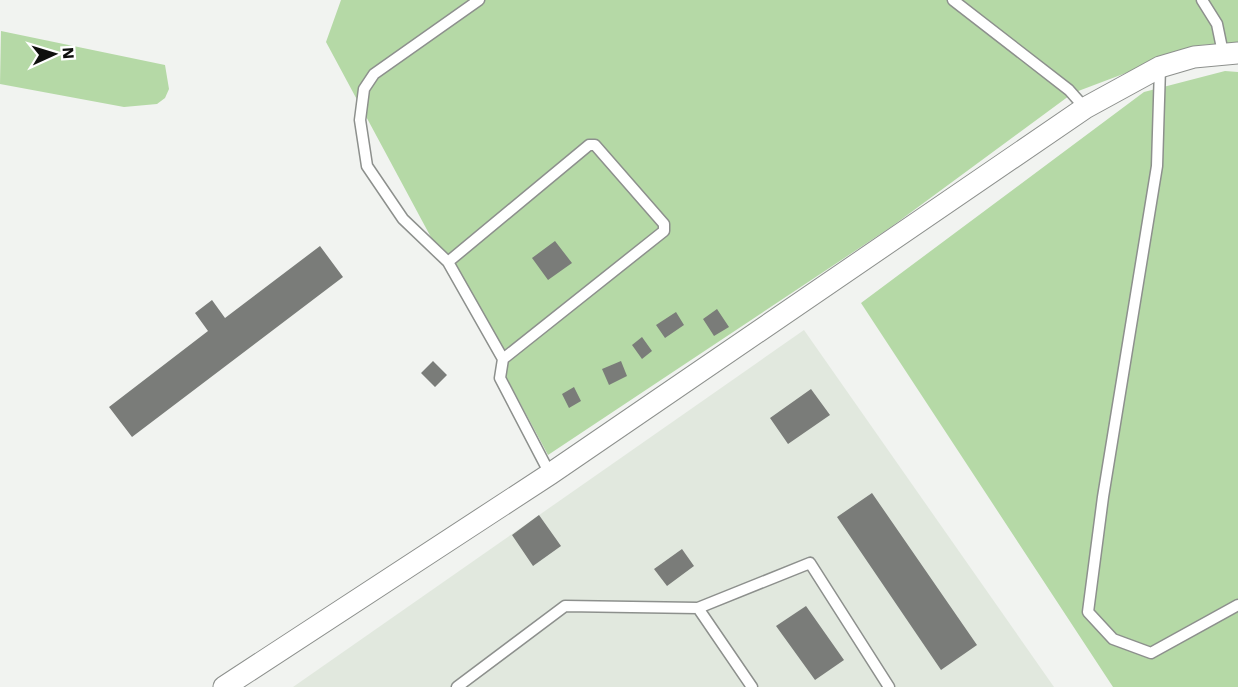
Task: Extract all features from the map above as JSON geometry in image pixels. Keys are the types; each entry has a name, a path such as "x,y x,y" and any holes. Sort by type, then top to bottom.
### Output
{"street":[{"path":"224,687 550,474 1085,108 1160,67 1194,57 1230,53"}],"lane":[{"path":"479,0 374,74 364,89 360,120 367,166 403,219 448,262 503,359 500,378 550,474"},
{"path":"953,0 1069,90 1085,108"},
{"path":"1202,0 1217,24 1230,53"},
{"path":"1160,67 1157,166 1103,497 1088,612 1113,639 1151,653 1238,605"},
{"path":"448,262 589,146 595,145 664,224 664,231 503,359"},
{"path":"458,687 565,606 698,608 810,563 890,687"},
{"path":"698,608 752,687"}],"shaded area":[{"path":"804,330 1054,687 293,687"}],"green space":[{"path":"341,0 1238,0 1238,44 1200,45 1073,93 891,227 548,455 326,42"},
{"path":"1,31 165,65 169,89 165,98 157,104 124,107 0,84"},
{"path":"1225,71 1238,72 1238,687 1113,687 861,303 1144,92"}],"building":[{"path":"555,241 572,263 548,280 532,258"},
{"path":"320,246 343,277 132,437 109,407 208,331 195,313 212,300 225,318"},
{"path":"717,309 729,327 714,336 703,319"},
{"path":"676,312 684,325 665,338 656,325"},
{"path":"642,337 652,351 642,359 632,345"},
{"path":"433,361 447,375 435,387 421,373"},
{"path":"621,361 627,376 609,385 602,369"},
{"path":"574,387 581,401 569,408 562,394"},
{"path":"811,389 830,415 788,444 770,418"},
{"path":"872,493 977,645 941,670 837,517"},
{"path":"539,515 561,546 533,566 512,535"},
{"path":"682,549 694,566 667,586 654,569"},
{"path":"806,606 844,660 815,680 776,626"}]}
